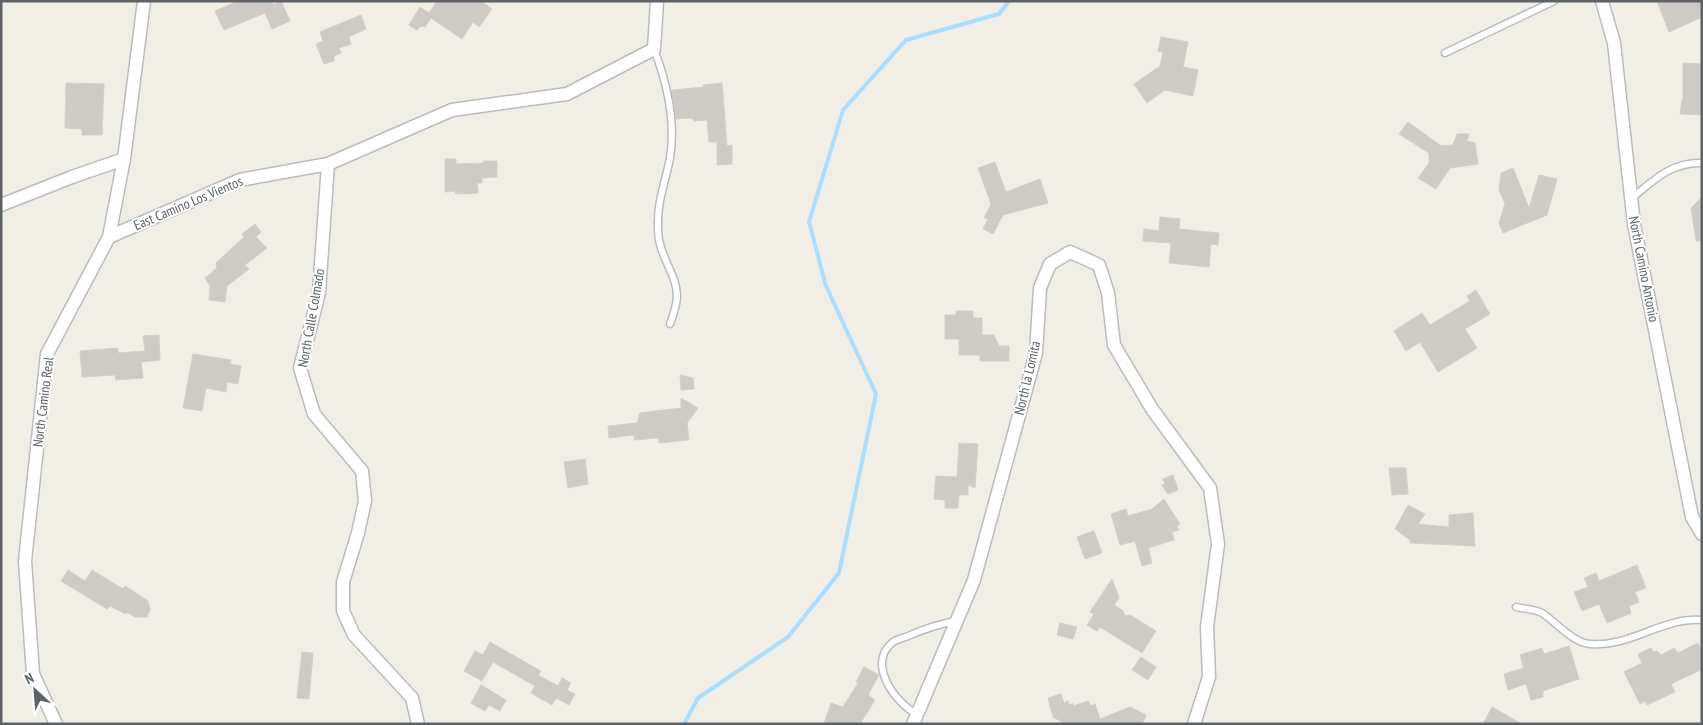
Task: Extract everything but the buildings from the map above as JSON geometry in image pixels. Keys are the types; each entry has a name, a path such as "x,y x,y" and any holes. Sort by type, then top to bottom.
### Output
{"street":[{"name":"North Camino Real","path":"56,724 33,674 24,561 47,354 108,237 124,159 144,1"},
{"path":"654,49 658,1"},
{"name":"North Camino Antonio","path":"1602,1 1614,43 1634,224 1692,517 1702,534"},
{"name":"East Camino Los Vientos","path":"108,237 240,180 328,164 452,110 567,94 654,49"},
{"path":"1,205 124,159"},
{"name":"North Calle Colmado","path":"328,164 318,293 300,368 314,414 362,471 365,501 344,582 343,611 354,635 412,698 418,724"},
{"name":"North la Lomita","path":"915,719 974,580 1036,353 1040,288 1050,264 1070,252 1099,266 1108,293 1114,344 1152,409 1210,488 1218,544 1207,627 1208,677 1194,724"}],"lane":[{"path":"1445,53 1554,1"},
{"path":"654,49 663,72 672,134 670,157 659,202 657,224 659,243 675,284 677,297 670,324"},
{"path":"1632,198 1657,177 1676,166 1688,163 1702,163"},
{"path":"1516,608 1540,612 1571,636 1589,644 1617,642 1678,621 1702,620"},
{"path":"915,719 894,697 886,682 883,667 884,654 893,642 937,624 957,621"}],"waterway":[{"path":"684,724 698,698 788,637 839,573 876,394 826,286 809,222 843,110 906,40 999,14 1009,1"}]}
